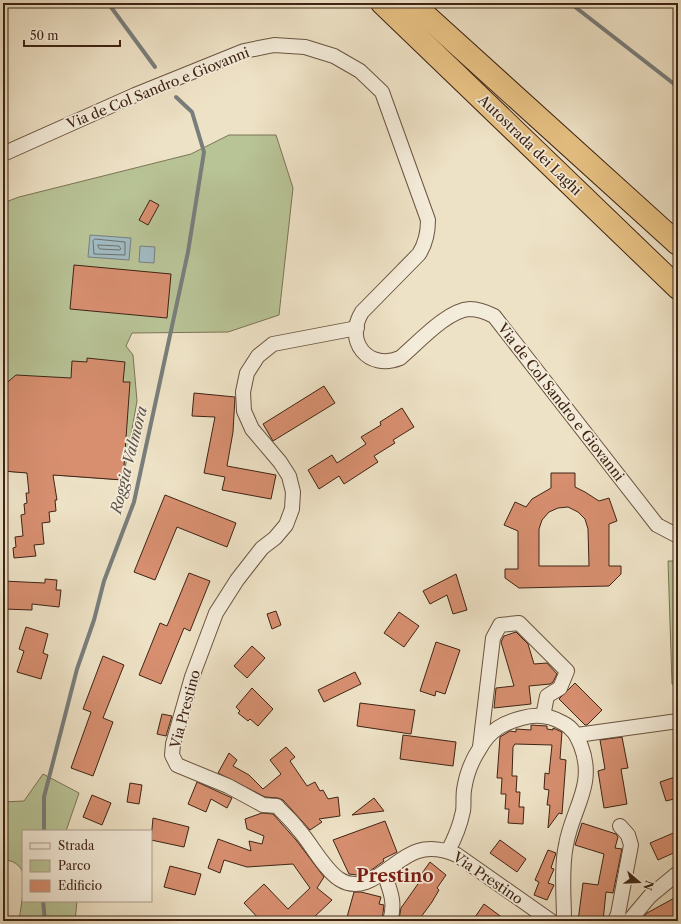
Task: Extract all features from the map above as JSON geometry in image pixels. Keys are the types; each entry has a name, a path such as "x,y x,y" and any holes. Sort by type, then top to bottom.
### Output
{"highway":[{"name":"Autostrada dei Laghi","path":"382,3 678,288"},
{"name":"Autostrada dei Laghi","path":"412,3 678,244"}],"street":[{"name":"Via de Col Sandro e Giovanni","path":"3,154 135,95 244,51 274,45 305,47 334,56 360,71 382,92 428,220 426,244 419,254 362,312 357,320 356,338 365,354 382,362 400,358 447,318 458,311 477,310 494,316 657,525 678,536"},
{"name":"Via Prestino","path":"357,328 273,344 258,356 247,373 243,392 244,411 252,429 280,462 289,476 294,492 292,509 286,525 253,559 237,580 216,613 192,677 173,744 172,755 177,765 187,770 228,786 263,805 278,806 332,873 340,880 351,884 363,883 384,873 418,851 433,849 448,851 457,855 551,921"},
{"path":"480,748 493,638 500,625 519,623 567,671 560,688 547,696 543,716"},
{"path":"448,851 456,836 463,810 464,790 470,768 480,748 493,730 509,721 527,716 543,716 558,720 567,725 577,735 584,754 586,774 583,797 566,845 564,875 564,921"},
{"path":"577,735 678,721"},
{"path":"615,921 618,914 631,845 628,835 620,826"},
{"path":"384,873 392,895 394,910 390,921"},
{"path":"629,921 650,896 678,873"}],"green space":[{"path":"229,135 276,135 293,188 279,315 228,332 132,333 126,346 133,355 137,401 123,480 3,471 3,203 19,197 191,154"},
{"path":"668,561 678,561 678,684 672,684"},
{"path":"43,774 79,793 66,830 22,830 22,871 15,863 3,860 3,802 24,801"},
{"path":"22,900 22,902 77,902 75,921 19,921"}],"water":[{"path":"90,235 131,238 129,260 88,257"},
{"path":"140,246 155,247 154,263 139,262"}],"building":[{"path":"150,200 159,205 148,225 139,220"},
{"path":"74,265 171,274 167,318 70,309"},
{"path":"87,358 125,362 123,382 130,382 123,480 53,475 57,500 55,500 56,511 49,512 50,522 42,523 44,544 34,545 36,556 14,558 13,548 16,547 15,537 23,536 21,515 25,514 24,504 27,503 26,493 29,493 27,473 3,471 3,386 16,375 71,378 72,361 87,362"},
{"path":"324,386 335,403 273,441 263,424"},
{"path":"194,393 235,397 233,432 227,466 276,475 271,499 222,490 225,477 204,473 215,417 192,416"},
{"path":"402,408 414,427 393,440 395,443 374,456 378,462 344,484 339,476 319,489 308,470 332,455 337,463 366,444 361,437 381,425 380,422"},
{"path":"551,473 575,473 575,487 599,501 609,498 617,521 609,524 609,566 621,566 621,574 609,586 519,588 505,578 505,569 518,569 518,531 504,525 515,502 526,507 532,499 551,488","holes":["568,507 578,512 585,519 588,529 589,566 539,566 539,529 542,520 549,512 558,508"]},
{"path":"165,495 236,523 227,547 177,527 155,580 134,572"},
{"path":"189,573 210,581 190,631 184,628 161,684 139,675 160,623 167,626"},
{"path":"456,574 467,610 453,614 447,595 430,604 423,591"},
{"path":"45,579 57,580 56,590 61,590 59,607 32,604 32,610 3,609 3,581 45,583"},
{"path":"276,611 281,625 272,629 267,614"},
{"path":"399,612 419,626 404,647 384,633"},
{"path":"26,627 48,634 43,653 48,655 41,679 17,672 24,651 19,649"},
{"path":"516,632 528,644 534,664 547,663 557,674 553,682 550,684 529,686 531,704 494,708 496,688 514,686 501,642 504,636"},
{"path":"436,642 460,650 445,694 436,691 435,696 420,691"},
{"path":"252,646 265,658 247,678 234,666"},
{"path":"103,656 124,665 103,718 113,722 93,776 71,768 91,712 83,709"},
{"path":"355,672 361,684 324,702 318,690"},
{"path":"575,683 602,710 587,725 585,725 559,699"},
{"path":"252,688 273,709 258,726 250,719 248,721 238,713 240,711 236,707"},
{"path":"360,703 415,710 411,734 357,726"},
{"path":"162,714 172,716 166,736 157,734"},
{"path":"531,725 547,726 547,729 553,730 553,728 562,732 560,759 566,760 562,814 559,813 548,828 550,805 547,805 549,790 544,789 545,773 549,774 552,745 515,744 513,747 512,776 517,776 516,792 520,792 519,807 524,807 523,824 508,823 509,809 505,809 506,794 501,794 502,778 497,778 500,737 510,731 516,732 516,729 531,730"},
{"path":"403,735 456,742 453,766 400,759"},
{"path":"622,737 628,768 621,769 627,804 604,808 598,771 605,769 600,740"},
{"path":"286,747 295,757 290,761 307,786 315,782 320,791 323,790 328,799 338,797 340,816 319,819 322,822 310,830 283,800 265,797 218,773 229,753 237,760 233,766 249,775 263,789 281,774 270,760"},
{"path":"678,776 678,798 666,801 660,782"},
{"path":"197,782 232,798 227,808 211,799 206,812 188,804"},
{"path":"130,783 142,785 139,804 127,802"},
{"path":"92,795 111,803 102,825 83,817"},
{"path":"374,798 384,811 352,815"},
{"path":"262,813 273,814 296,840 324,877 317,888 332,900 310,921 261,921 244,903 264,884 288,909 310,888 293,864 247,867 224,860 220,873 208,868 218,839 251,851 249,841 262,844 264,836 247,829 245,819"},
{"path":"153,818 189,827 184,847 152,840"},
{"path":"385,821 397,852 383,859 384,861 367,873 359,875 359,873 357,875 349,874 333,840"},
{"path":"582,823 616,834 618,837 615,848 622,849 613,893 606,892 603,921 578,921 583,883 598,885 604,854 575,845"},
{"path":"678,831 678,851 658,860 650,843"},
{"path":"500,840 526,859 517,872 490,853"},
{"path":"548,850 556,853 551,868 554,869 548,883 554,885 547,900 534,895 539,882 535,880"},
{"path":"430,862 446,875 437,888 439,890 418,921 401,921 399,919 401,908 422,878 420,876"},
{"path":"170,866 201,874 195,895 164,887"},
{"path":"354,892 361,892 381,897 379,904 384,905 382,921 366,919 364,921 347,917"},
{"path":"678,896 678,921 640,921 647,913"},
{"path":"484,904 507,921 481,921 475,917"}],"waterway":[{"name":"Roggia Valmora","path":"108,3 155,67"},
{"path":"570,3 678,87"},
{"name":"Roggia Valmora","path":"44,830 44,797 77,669 94,620 104,581 134,502 188,252 204,152 192,112 176,97"},
{"name":"Roggia Valmora","path":"43,902 45,921"}],"district":[{"name":"Prestino","path":"395,876"}]}
